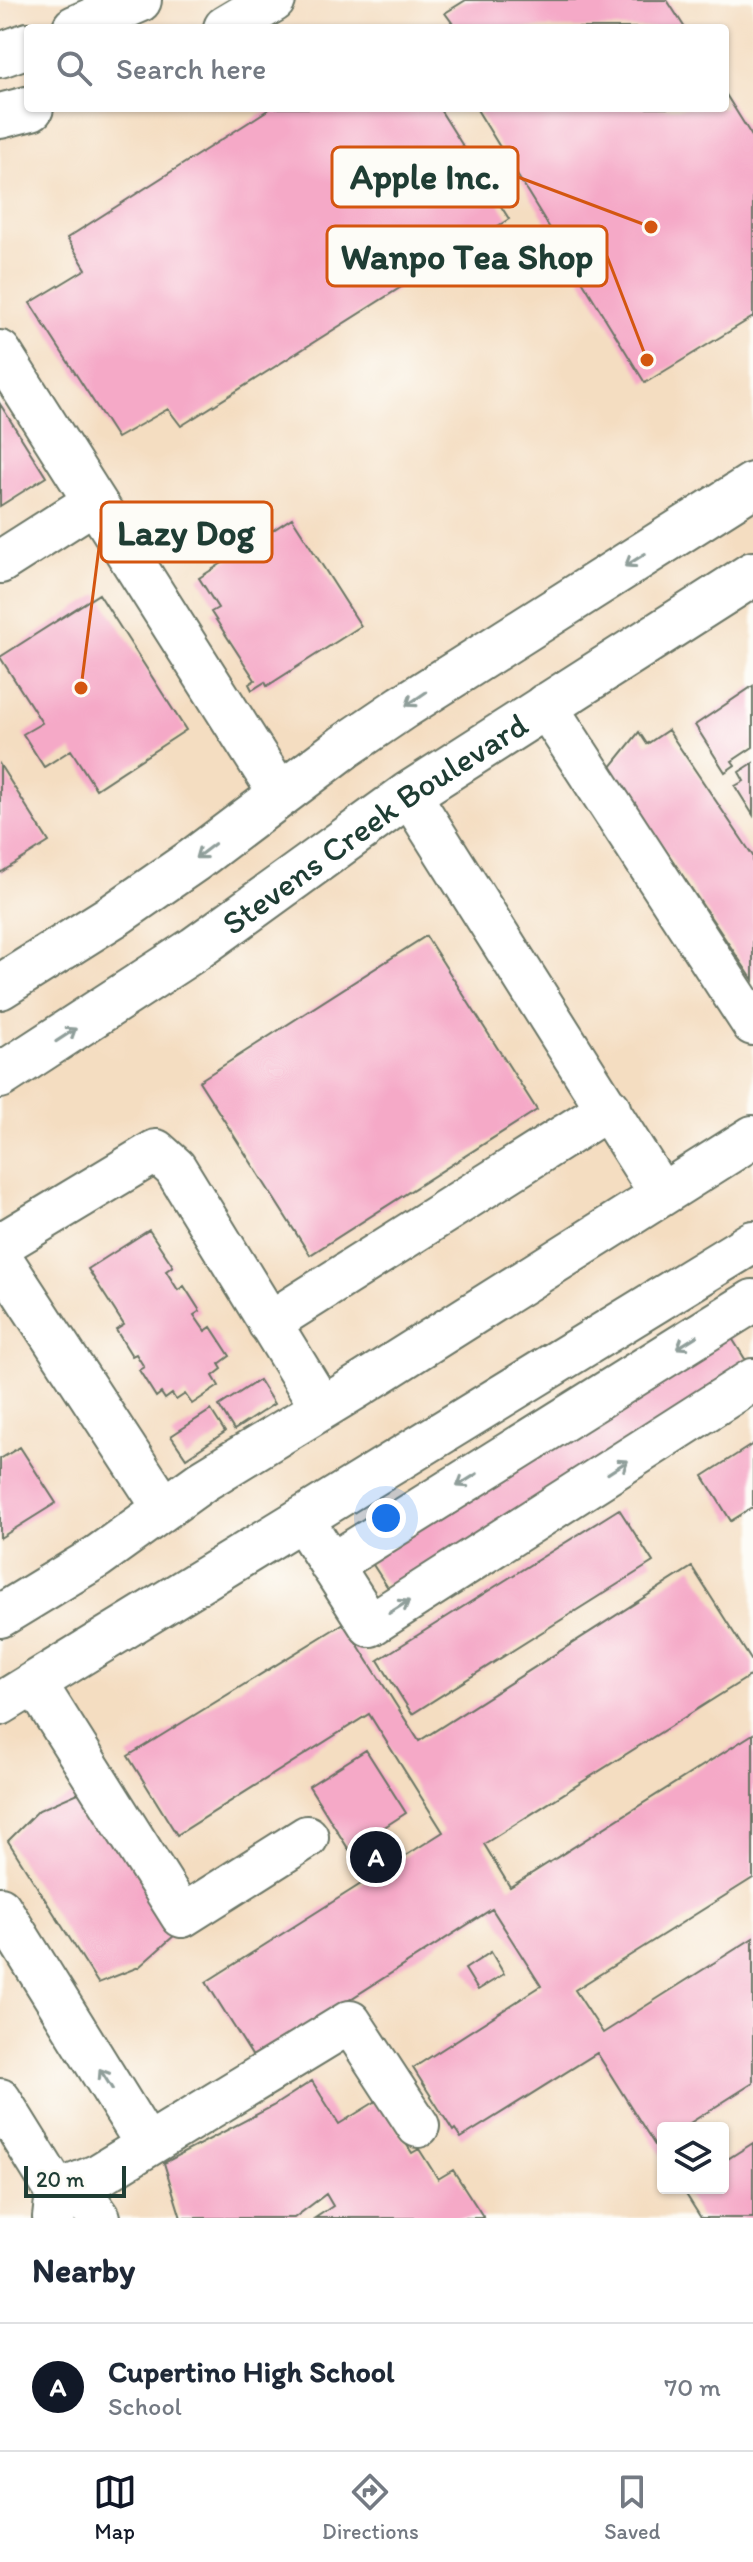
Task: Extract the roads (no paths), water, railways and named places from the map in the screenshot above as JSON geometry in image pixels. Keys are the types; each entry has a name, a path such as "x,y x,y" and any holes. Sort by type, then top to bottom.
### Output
{"main road":[{"path":"84,24 139,0"},
{"path":"233,24 273,0"},
{"path":"0,55 24,46"},
{"path":"0,116 24,110"},
{"path":"0,987 181,869 280,794 439,683 753,485"},
{"name":"Stevens Creek Boulevard","path":"0,1076 195,949 409,794 753,574"}],"street":[{"path":"0,352 280,794"},
{"path":"0,562 94,502"},
{"path":"545,705 753,1024"},
{"path":"409,794 661,1194"},
{"path":"269,1323 609,1108"},
{"path":"0,1616 97,1557 204,1480 753,1137"},
{"path":"0,1245 156,1151 175,1168 322,1408"},
{"path":"0,1704 742,1248 753,1291"},
{"path":"0,1257 164,1508"},
{"path":"331,1565 753,1301"},
{"path":"302,1519 370,1625 753,1380"},
{"path":"35,1683 182,1916 307,1837"},
{"path":"0,1908 147,2145"},
{"path":"56,2205 147,2145 350,2022 418,2126"},
{"path":"0,2100 56,2205"},
{"path":"56,2205 86,2199 99,2218"}],"place":[{"name":"Apple Inc.","path":"651,227"},
{"name":"Wanpo Tea Shop","path":"647,360"},
{"name":"Lazy Dog","path":"81,688"},
{"name":"Cupertino High School","path":"376,1857"}]}
